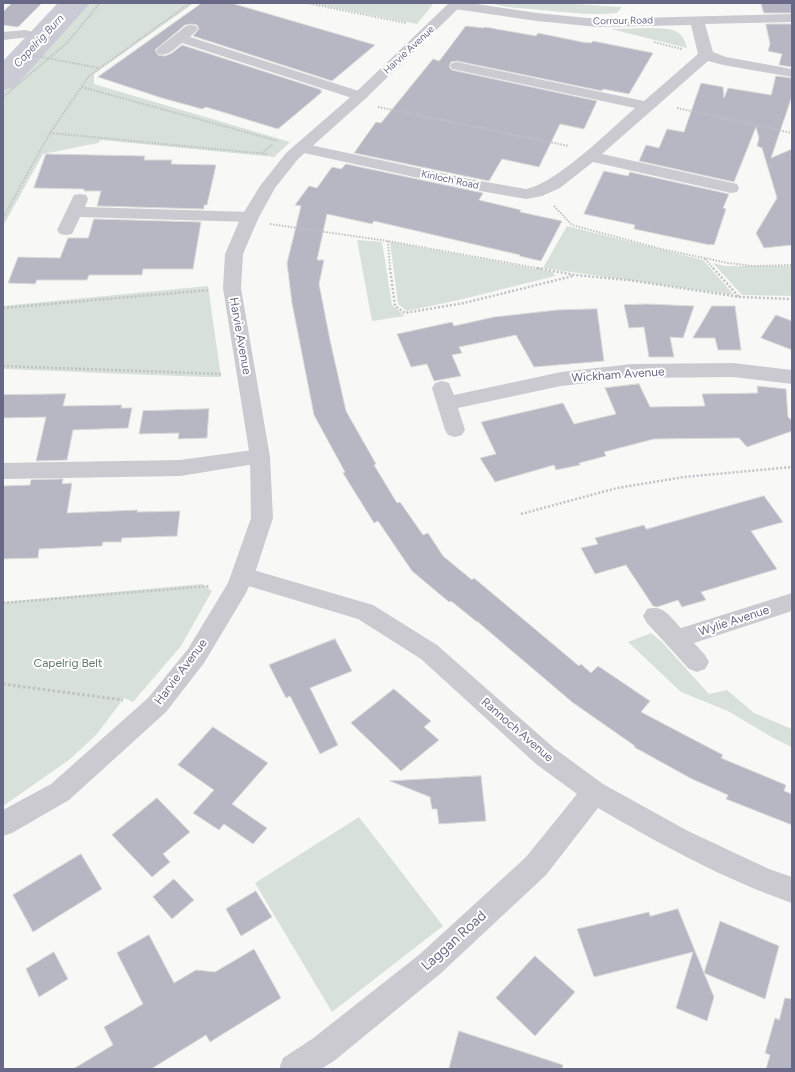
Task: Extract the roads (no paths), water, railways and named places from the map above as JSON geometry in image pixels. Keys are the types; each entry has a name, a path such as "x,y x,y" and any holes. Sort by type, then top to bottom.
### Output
{"street":[{"name":"Corrour Road","path":"456,4 537,17 598,23 645,14 697,20 792,18"},
{"name":"Harvie Avenue","path":"3,824 60,792 157,705 196,656 240,582 262,518 260,457 232,288 234,254 249,219 268,186 297,152 357,99 456,4"},
{"path":"697,20 706,55 723,61 792,73"},
{"path":"163,51 193,27"},
{"path":"3,36 24,34"},
{"path":"180,38 357,99"},
{"name":"Kinloch Road","path":"297,152 526,194 536,192 554,184 592,154 706,55"},
{"path":"457,66 649,104"},
{"path":"592,154 731,188"},
{"path":"66,230 77,205 249,219"},
{"name":"Wickham Avenue","path":"454,430 444,396 561,379 632,371 733,370 792,377"},
{"path":"3,471 180,468 260,457"},
{"name":"Rannoch Avenue","path":"240,582 365,612 429,652 545,756 594,792 679,840 763,880 792,890"},
{"name":"Wylie Avenue","path":"677,639 792,602"},
{"path":"655,616 697,662"},
{"name":"Laggan Road","path":"304,1066 430,964 536,866 594,792"}],"waterway":[{"name":"Capelrig Burn","path":"3,80 75,3"}],"park label":[{"name":"Capelrig Belt","path":"68,663"}]}
